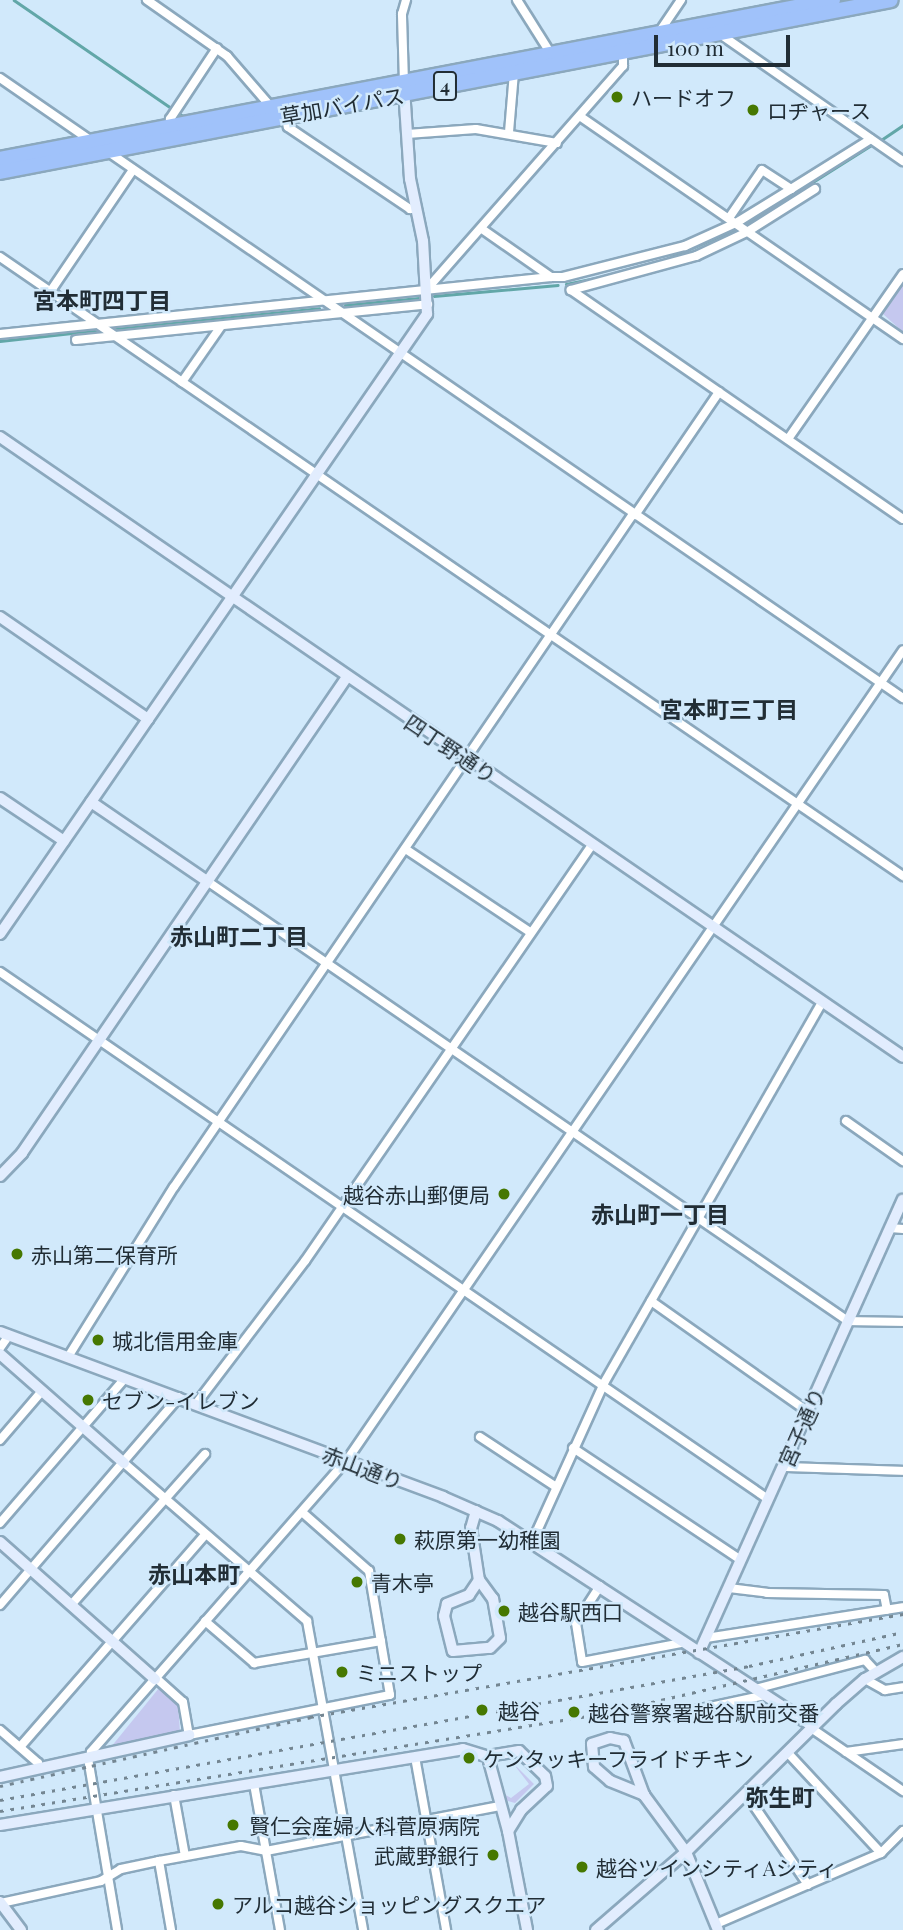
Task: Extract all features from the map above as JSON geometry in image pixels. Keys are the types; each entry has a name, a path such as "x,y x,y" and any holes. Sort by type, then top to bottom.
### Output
{"highway":[{"name":"草加バイパス","path":"0,172 285,115 551,54 833,0"},
{"name":"草加バイパス","path":"0,159 271,107 514,73 891,0"}],"street":[{"path":"147,0 217,48 271,107"},
{"path":"0,934 426,314 427,289 407,134 404,88 402,14 406,0"},
{"path":"517,0 551,54"},
{"path":"658,34 681,0"},
{"path":"720,34 903,161"},
{"path":"171,126 170,119 217,48"},
{"path":"427,289 581,117 623,66 622,53"},
{"path":"509,132 514,73"},
{"path":"0,78 903,698"},
{"path":"285,115 288,127 410,209 416,208"},
{"path":"581,117 903,339"},
{"path":"407,134 509,132 557,143"},
{"path":"0,334 551,278 657,256 791,189 871,139"},
{"path":"50,292 134,170"},
{"path":"732,220 762,170 791,189"},
{"path":"815,189 747,232 667,266 571,290 903,519"},
{"path":"482,229 551,278"},
{"path":"0,257 903,876"},
{"path":"788,439 903,274"},
{"path":"76,340 428,304"},
{"path":"182,382 220,326"},
{"path":"68,1357 102,1297 220,1121 719,392"},
{"name":"四丁野通り","path":"0,438 903,1058"},
{"path":"0,617 148,719"},
{"path":"117,1930 96,1807 91,1752 347,1460 903,650"},
{"path":"0,1176 22,1153 347,677"},
{"path":"0,798 64,841"},
{"path":"91,802 848,1321 903,1322"},
{"path":"195,1404 343,1206 592,845"},
{"path":"407,850 530,932"},
{"path":"0,972 466,1288 768,1499"},
{"path":"532,1542 604,1383 822,1002"},
{"path":"846,1121 903,1161"},
{"name":"宮子通り","path":"699,1653 903,1200"},
{"path":"890,1228 903,1229"},
{"path":"651,1301 807,1412"},
{"path":"0,1348 4,1333"},
{"name":"赤山通り","path":"4,1333 347,1460 476,1511 532,1542 811,1727"},
{"path":"0,1354 307,1621 363,1930"},
{"path":"0,1523 125,1378"},
{"path":"0,1440 43,1391"},
{"path":"0,1605 179,1397"},
{"path":"480,1437 556,1487"},
{"path":"573,1448 741,1560"},
{"path":"71,1605 205,1454"},
{"path":"783,1467 903,1471"},
{"path":"476,1511 471,1528 480,1580 493,1599 500,1638 490,1648 453,1651 444,1616 447,1604 469,1595 480,1580"},
{"path":"0,1777 189,1735 390,1695 369,1571 302,1512"},
{"path":"20,1747 205,1535"},
{"path":"0,1542 183,1702 189,1735"},
{"path":"600,1587 576,1623 582,1662 682,1643"},
{"path":"729,1588 767,1593 884,1595 887,1610"},
{"path":"706,1639 903,1607"},
{"path":"205,1621 254,1663 381,1641"},
{"path":"596,1930 686,1852 811,1727 865,1679 903,1657"},
{"path":"668,1716 865,1660 876,1672"},
{"path":"865,1679 886,1690 903,1687"},
{"path":"811,1727 903,1791"},
{"path":"0,1730 38,1763 38,1769"},
{"path":"644,1795 610,1781 594,1766 590,1756 593,1744 620,1738 634,1765 644,1795 686,1852 717,1927 881,1853 903,1831"},
{"path":"846,1752 903,1744"},
{"path":"0,1825 96,1807 463,1749 490,1757 519,1751 545,1776 544,1792 521,1810 508,1831"},
{"path":"787,1752 881,1853"},
{"path":"415,1757 446,1930"},
{"path":"490,1757 508,1831 527,1930"},
{"path":"621,1784 631,1776 634,1765"},
{"path":"254,1784 280,1930"},
{"path":"746,1794 808,1885"},
{"path":"174,1796 185,1856"},
{"path":"21,1930 0,1902 108,1877 159,1861 241,1846 266,1851 500,1806 521,1810"},
{"path":"159,1861 171,1930"}],"shaded area":[{"path":"903,284 903,332 883,314"},
{"path":"159,1688 178,1704 180,1732 111,1747"},
{"path":"512,1762 534,1784 515,1803 505,1800 504,1794 511,1798 529,1784"}],"waterway":[{"path":"14,0 183,116"},
{"path":"881,140 903,125"},
{"path":"746,224 873,144"},
{"path":"657,263 734,230"},
{"path":"566,284 620,273"},
{"path":"434,296 558,285"},
{"path":"345,305 419,298"},
{"path":"114,329 319,308"},
{"path":"0,341 98,330"}],"railway":[{"path":"0,1786 310,1717 903,1614"},
{"path":"0,1800 749,1666 903,1632"},
{"path":"0,1811 600,1714 903,1644"}],"place":[{"name":"ハードオフ","path":"617,97"},
{"name":"ロヂャース","path":"753,110"},
{"name":"越谷赤山郵便局","path":"504,1194"},
{"name":"赤山第二保育所","path":"17,1254"},
{"name":"城北信用金庫","path":"98,1340"},
{"name":"セブン-イレブン","path":"88,1400"},
{"name":"萩原第一幼稚園","path":"400,1539"},
{"name":"青木亭","path":"357,1582"},
{"name":"越谷駅西口","path":"504,1611"},
{"name":"ミニストップ","path":"342,1672"},
{"name":"越谷","path":"482,1710"},
{"name":"越谷警察署越谷駅前交番","path":"574,1712"},
{"name":"ケンタッキーフライドチキン","path":"469,1758"},
{"name":"賢仁会産婦人科菅原病院","path":"233,1825"},
{"name":"武蔵野銀行","path":"493,1855"},
{"name":"越谷ツインシティAシティ","path":"582,1867"},
{"name":"アルコ越谷ショッピングスクエア","path":"218,1904"}],"district":[{"name":"宮本町四丁目","path":"102,300"},
{"name":"宮本町三丁目","path":"729,709"},
{"name":"赤山町二丁目","path":"239,936"},
{"name":"赤山町一丁目","path":"660,1214"},
{"name":"赤山本町","path":"194,1574"},
{"name":"弥生町","path":"780,1797"}]}
